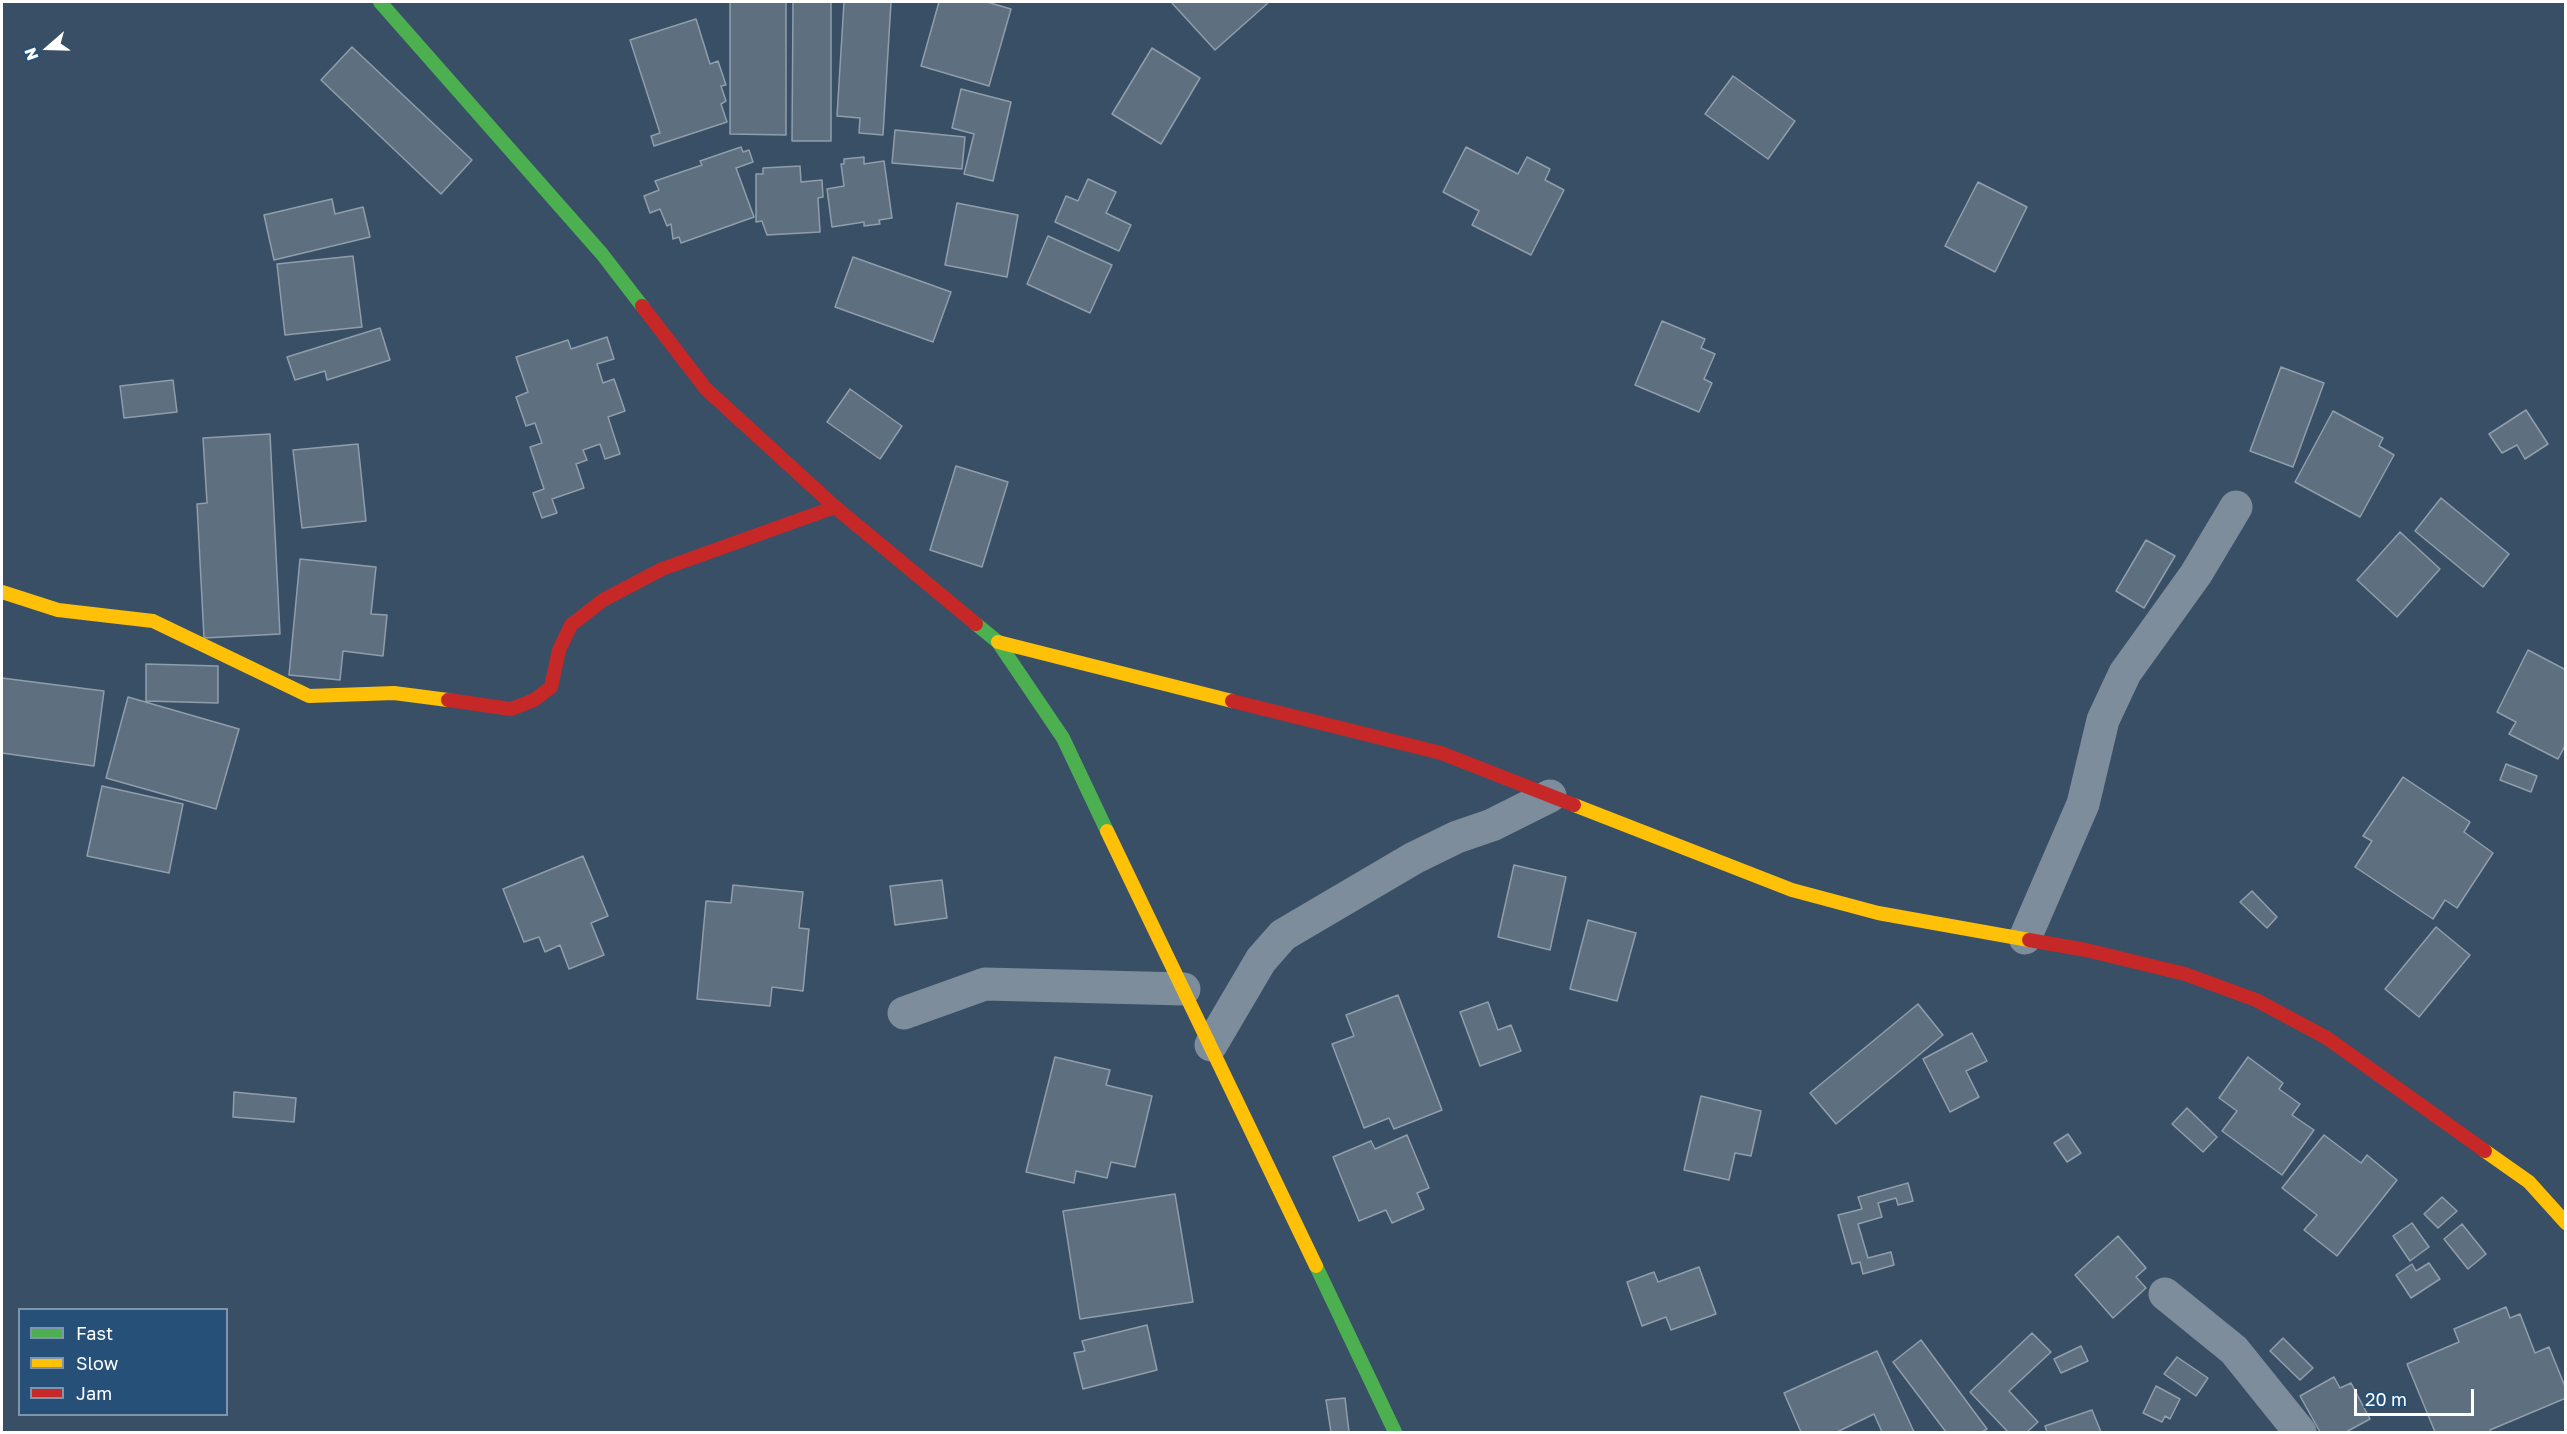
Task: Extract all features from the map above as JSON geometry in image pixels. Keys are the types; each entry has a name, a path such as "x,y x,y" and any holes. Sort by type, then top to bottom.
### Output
{"street":[{"path":"380,2 602,254 706,389 835,507 998,642 1063,738 1395,1432"},
{"path":"2,592 58,610 153,621 309,696 394,693 511,709 534,700 551,687 559,650 571,625 603,600 662,570 835,507"},
{"path":"2025,938 2083,804 2103,720 2125,673 2196,574 2236,507"},
{"path":"998,642 1441,753 1792,890 1878,913 2025,938 2185,975 2256,1000 2327,1038 2529,1182 2565,1223"},
{"path":"1211,1045 1255,969 1283,935 1414,858 1457,837 1492,825 1550,796"},
{"path":"904,1013 985,984 1184,989"},
{"path":"2165,1294 2234,1350 2300,1432"}],"building":[{"path":"730,2 786,2 786,135 730,134"},
{"path":"793,2 831,2 831,141 792,141"},
{"path":"844,2 891,2 883,135 859,133 860,118 837,116"},
{"path":"939,2 987,2 1011,9 989,86 921,66"},
{"path":"1171,2 1269,2 1215,50"},
{"path":"696,19 710,64 718,61 726,85 721,86 726,101 721,104 727,122 654,146 651,136 660,133 630,40"},
{"path":"352,47 472,160 441,194 321,80"},
{"path":"1152,48 1200,78 1161,144 1112,114"},
{"path":"1733,76 1795,121 1768,159 1705,114"},
{"path":"961,89 1011,102 993,181 964,174 974,134 952,128"},
{"path":"895,130 965,137 962,169 892,163"},
{"path":"741,147 743,152 749,150 753,162 736,168 754,217 681,243 679,237 673,239 671,224 667,226 660,209 650,213 644,196 659,190 655,181 702,165 700,161"},
{"path":"1466,147 1518,174 1527,157 1550,169 1545,180 1564,190 1531,255 1472,225 1479,211 1443,192"},
{"path":"864,157 864,164 884,161 892,218 879,220 880,224 864,226 864,222 832,227 827,189 844,186 841,164 844,164 844,159"},
{"path":"800,166 801,182 822,180 823,197 818,198 820,232 767,235 762,221 756,222 756,174 763,174 763,168"},
{"path":"1088,179 1116,192 1106,213 1131,225 1119,251 1055,222 1066,196 1078,201"},
{"path":"1978,182 2027,207 1995,272 1945,246"},
{"path":"332,199 335,214 363,207 370,237 274,260 264,215"},
{"path":"957,203 1018,215 1007,277 945,265"},
{"path":"1048,236 1112,265 1090,313 1027,284"},
{"path":"353,256 362,327 285,335 277,264"},
{"path":"853,257 951,292 933,342 835,307"},
{"path":"1662,321 1705,339 1701,348 1715,354 1704,379 1712,383 1699,412 1635,385"},
{"path":"380,328 390,360 327,380 325,371 295,380 287,357"},
{"path":"607,337 614,359 597,364 603,383 614,379 625,411 608,417 620,454 605,459 600,444 583,450 587,460 576,464 584,488 552,499 557,513 542,518 533,493 544,489 530,447 542,443 535,423 526,426 516,397 528,392 516,357 568,340 571,349"},
{"path":"2281,367 2324,383 2293,467 2250,451"},
{"path":"173,380 177,412 124,418 120,386"},
{"path":"850,389 902,426 880,459 827,422"},
{"path":"2526,410 2548,444 2525,459 2517,445 2502,453 2489,434"},
{"path":"2333,411 2383,438 2379,446 2394,455 2360,517 2295,482"},
{"path":"270,434 280,634 204,638 197,504 207,503 203,438"},
{"path":"358,444 366,521 302,528 293,450"},
{"path":"956,466 1008,482 982,567 930,550"},
{"path":"2441,498 2509,554 2483,587 2415,531"},
{"path":"2400,532 2440,569 2397,617 2357,580"},
{"path":"2146,540 2175,556 2144,608 2116,591"},
{"path":"300,559 376,567 371,614 387,615 383,656 343,651 340,680 289,675"},
{"path":"2528,650 2566,670 2566,744 2558,759 2509,734 2516,722 2497,712"},
{"path":"146,664 218,666 218,703 146,701"},
{"path":"2,678 104,691 94,766 2,753"},
{"path":"128,697 239,729 216,809 106,778"},
{"path":"2506,764 2537,776 2531,792 2500,780"},
{"path":"2403,777 2470,822 2464,832 2493,853 2457,908 2445,900 2433,919 2355,867 2372,841 2363,836"},
{"path":"102,786 183,804 169,873 87,856"},
{"path":"583,856 608,916 591,923 604,955 569,969 560,945 545,952 539,937 524,942 503,889"},
{"path":"1514,865 1566,877 1550,950 1498,937"},
{"path":"942,880 947,918 895,925 890,886"},
{"path":"733,885 803,892 799,928 809,929 803,991 772,987 770,1006 697,999 706,901 731,903"},
{"path":"2252,891 2277,917 2267,928 2240,902"},
{"path":"1588,920 1636,933 1617,1001 1570,989"},
{"path":"2436,927 2470,955 2419,1017 2385,989"},
{"path":"1398,995 1442,1110 1394,1129 1389,1118 1364,1128 1332,1044 1354,1036 1346,1015"},
{"path":"1488,1002 1498,1030 1511,1025 1521,1051 1480,1066 1460,1012"},
{"path":"1918,1004 1943,1035 1836,1124 1810,1093"},
{"path":"1972,1033 1987,1061 1966,1071 1979,1097 1950,1112 1923,1059"},
{"path":"1055,1057 1110,1070 1106,1085 1152,1096 1135,1167 1111,1162 1107,1178 1076,1171 1074,1183 1026,1172"},
{"path":"2248,1057 2283,1083 2279,1089 2300,1104 2292,1115 2314,1130 2282,1175 2222,1131 2237,1111 2219,1098"},
{"path":"234,1092 296,1098 294,1122 233,1117"},
{"path":"1701,1096 1761,1111 1751,1156 1735,1153 1729,1180 1684,1170"},
{"path":"2187,1108 2217,1137 2203,1152 2172,1124"},
{"path":"2068,1134 2081,1153 2067,1162 2054,1143"},
{"path":"1407,1135 1429,1188 1417,1193 1424,1209 1392,1223 1386,1210 1359,1221 1333,1157 1371,1141 1375,1149"},
{"path":"2324,1135 2361,1163 2367,1155 2397,1180 2337,1256 2304,1230 2317,1215 2282,1188"},
{"path":"1908,1183 1913,1201 1898,1205 1896,1198 1878,1203 1882,1217 1858,1224 1868,1258 1891,1252 1894,1265 1863,1274 1860,1262 1852,1264 1838,1215 1862,1209 1858,1197"},
{"path":"1175,1194 1193,1302 1080,1319 1063,1211"},
{"path":"2442,1197 2457,1211 2438,1228 2424,1214"},
{"path":"2412,1223 2429,1247 2410,1261 2393,1236"},
{"path":"2462,1224 2486,1254 2468,1269 2444,1239"},
{"path":"2118,1236 2146,1268 2136,1277 2146,1288 2113,1318 2075,1275"},
{"path":"2429,1263 2440,1279 2411,1298 2396,1275 2412,1264 2416,1271"},
{"path":"1699,1267 1716,1314 1671,1330 1666,1317 1642,1326 1627,1282 1654,1272 1658,1282"},
{"path":"2506,1307 2510,1318 2520,1314 2535,1353 2549,1347 2566,1389 2566,1398 2490,1430 2491,1432 2435,1432 2407,1364 2459,1342 2454,1329"},
{"path":"1147,1325 1157,1370 1083,1389 1074,1353 1085,1351 1082,1341"},
{"path":"2032,1333 2051,1352 2009,1391 2038,1422 2027,1432 2008,1432 1970,1392"},
{"path":"2283,1338 2313,1368 2300,1380 2270,1351"},
{"path":"1921,1340 1987,1429 1982,1432 1946,1432 1893,1362"},
{"path":"2081,1346 2088,1361 2061,1373 2054,1359"},
{"path":"1877,1351 1914,1432 1882,1432 1874,1414 1837,1432 1801,1432 1784,1393"},
{"path":"2177,1357 2208,1378 2196,1396 2164,1374"},
{"path":"2334,1377 2340,1388 2351,1383 2370,1419 2346,1432 2320,1432 2300,1396"},
{"path":"2156,1386 2180,1399 2170,1419 2165,1416 2162,1422 2143,1413"},
{"path":"1345,1398 1349,1432 1331,1432 1326,1400"},
{"path":"2092,1410 2101,1432 2047,1432 2045,1426"}],"traffic: fast":[{"path":"380,2 602,254 642,306"},
{"path":"976,624 998,642 1063,738 1107,831"},
{"path":"1316,1266 1395,1432"}],"traffic: slow":[{"path":"2,592 58,610 153,621 309,696 394,693 448,700"},
{"path":"998,642 1232,701"},
{"path":"1574,805 1792,890 1878,913 2029,940"},
{"path":"1107,831 1316,1266"},
{"path":"2485,1151 2529,1182 2566,1223"}],"traffic: jam":[{"path":"642,306 706,389 835,507 976,624"},
{"path":"448,700 511,709 534,700 551,687 559,650 571,625 603,600 662,569 835,507"},
{"path":"1232,701 1441,753 1574,805"},
{"path":"2029,940 2086,950 2185,974 2256,1000 2327,1038 2485,1151"}]}
